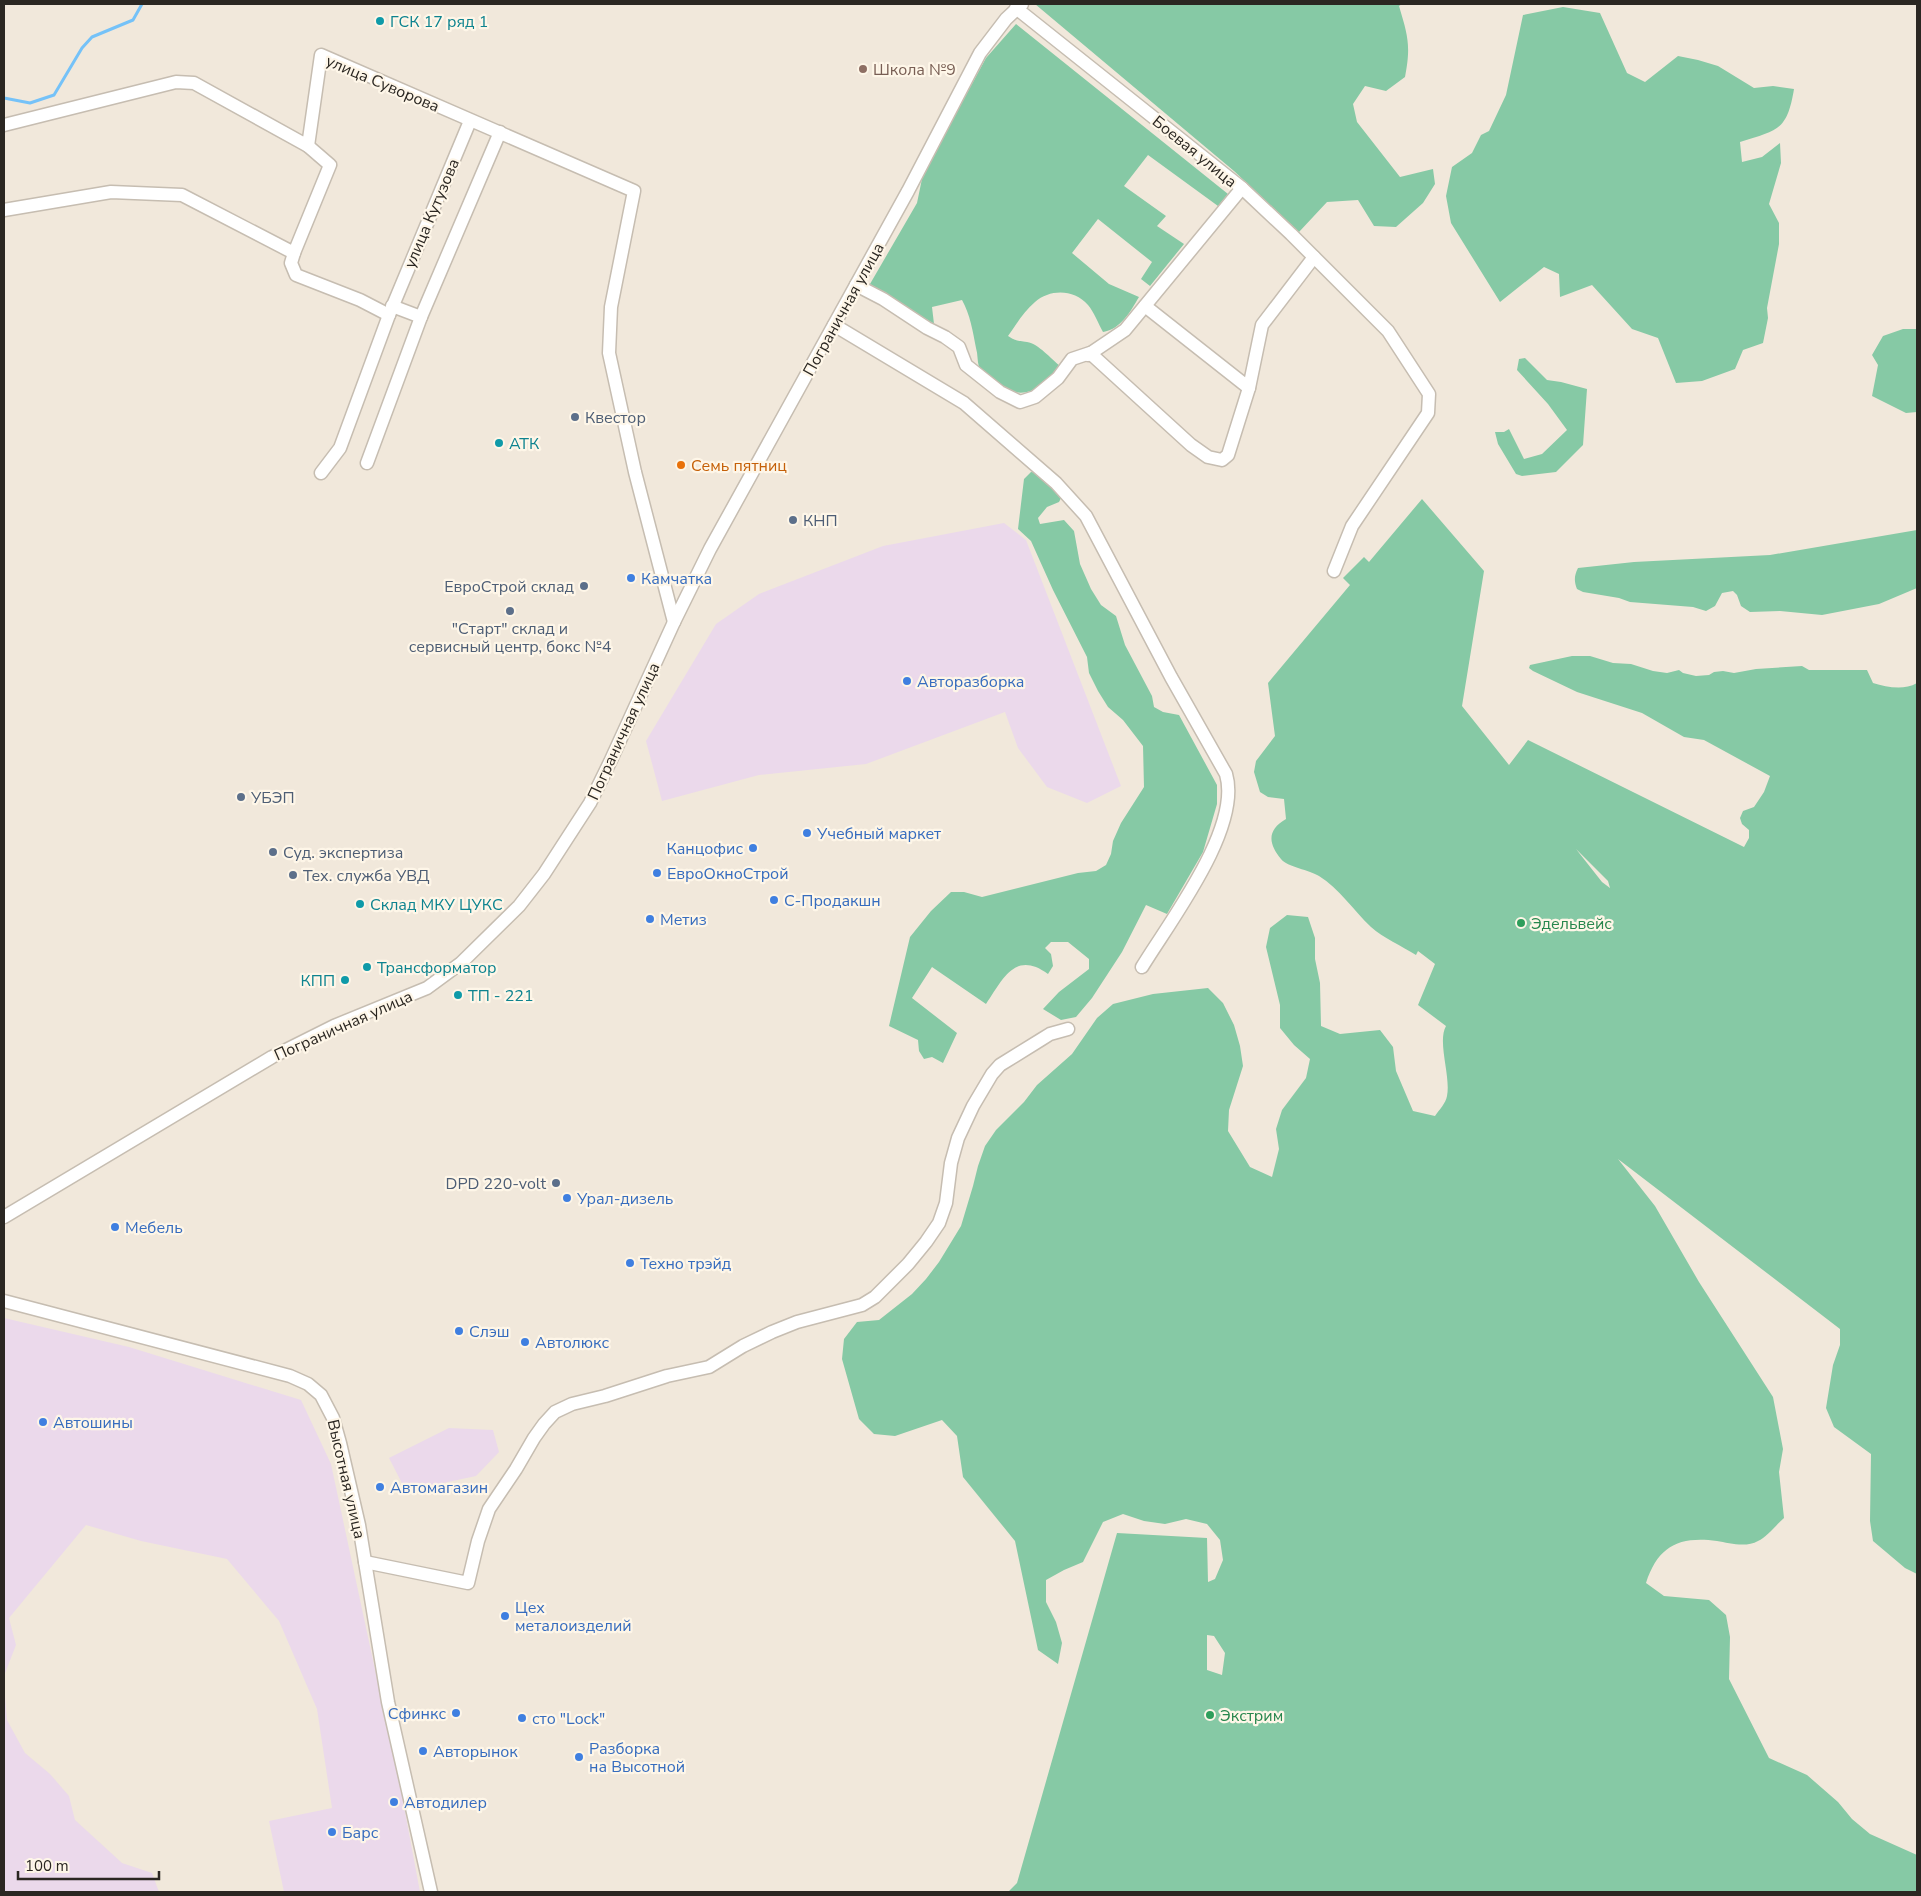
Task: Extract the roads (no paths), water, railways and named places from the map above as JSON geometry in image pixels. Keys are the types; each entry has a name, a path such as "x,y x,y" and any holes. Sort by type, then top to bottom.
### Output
{"street":[{"name":"Боевая улица","path":"856,285 883,299 926,328 959,347 966,365 1000,392 1020,402 1035,397 1058,378 1072,359 1089,354 1125,330 1242,188 1019,6"},
{"name":"Пограничная улица","path":"4,1217 272,1057 350,1020 415,994 438,980 461,963 518,906 541,879 568,839 601,782 674,622 710,549 856,285 980,53 1019,6"},
{"name":"улица Суворова","path":"308,146 321,55 634,191 611,307 610,353 638,481 674,622"},
{"path":"4,125 176,82 194,83 308,146 330,165 294,253 291,263 296,275 360,300 421,317"},
{"name":"улица Кутузова","path":"321,473 340,448 391,310 470,121"},
{"name":"улица Кутузова","path":"367,463 421,317 500,132"},
{"path":"1242,188 1388,331 1430,394 1428,413 1352,526 1334,571"},
{"path":"4,210 112,192 182,195 294,253"},
{"path":"1089,354 1191,444 1208,457 1222,460 1228,454 1249,388 1262,325 1314,257"},
{"path":"1145,306 1249,388"},
{"path":"834,325 964,403 1056,483 1086,516 1171,677 1226,774 1229,783 1229,800 1224,822 1215,846 1142,967"},
{"path":"365,1562 468,1583 478,1541 489,1509 534,1438 555,1412 572,1404 605,1396 667,1376 709,1367 743,1346 772,1332 797,1322 862,1305 875,1297 914,1256 939,1223 946,1203 951,1163 958,1138 973,1106 992,1074 1000,1065 1050,1034 1068,1029"},
{"name":"Высотная улица","path":"4,1301 298,1379 311,1386 323,1398 335,1424 348,1475 365,1562 388,1702 431,1892"}],"waterway":[{"path":"4,98 30,103 54,95 82,48 92,37 133,20 142,4"}],"place":[{"name":"ГСК 17 ряд 1","path":"380,21"},
{"name":"Школа №9","path":"863,69"},
{"name":"Квестор","path":"575,417"},
{"name":"АТК","path":"499,443"},
{"name":"Семь пятниц","path":"681,465"},
{"name":"КНП","path":"793,520"},
{"name":"Камчатка","path":"631,578"},
{"name":"ЕвроСтрой склад","path":"584,586"},
{"name":"\"Старт\" склад и сервисный центр, бокс №4","path":"510,611"},
{"name":"Авторазборка","path":"907,681"},
{"name":"УБЭП","path":"241,797"},
{"name":"Учебный маркет","path":"807,833"},
{"name":"Канцофис","path":"753,848"},
{"name":"Суд. экспертиза","path":"273,852"},
{"name":"ЕвроОкноСтрой","path":"657,873"},
{"name":"Тех. служба УВД","path":"293,875"},
{"name":"С-Продакшн","path":"774,900"},
{"name":"Склад МКУ ЦУКС","path":"360,904"},
{"name":"Метиз","path":"650,919"},
{"name":"Эдельвейс","path":"1521,923"},
{"name":"Трансформатор","path":"367,967"},
{"name":"КПП","path":"345,980"},
{"name":"ТП - 221","path":"458,995"},
{"name":"DPD 220-volt","path":"556,1183"},
{"name":"Урал-дизель","path":"567,1198"},
{"name":"Мебель","path":"115,1227"},
{"name":"Техно трэйд","path":"630,1263"},
{"name":"Слэш","path":"459,1331"},
{"name":"Автолюкс","path":"525,1342"},
{"name":"Автошины","path":"43,1422"},
{"name":"Автомагазин","path":"380,1487"},
{"name":"Цех металоизделий","path":"505,1616"},
{"name":"Сфинкс","path":"456,1713"},
{"name":"Экстрим","path":"1210,1715"},
{"name":"сто \"Lock\"","path":"522,1718"},
{"name":"Авторынок","path":"423,1751"},
{"name":"Разборка на Высотной","path":"579,1757"},
{"name":"Автодилер","path":"394,1802"},
{"name":"Барс","path":"332,1832"}]}
